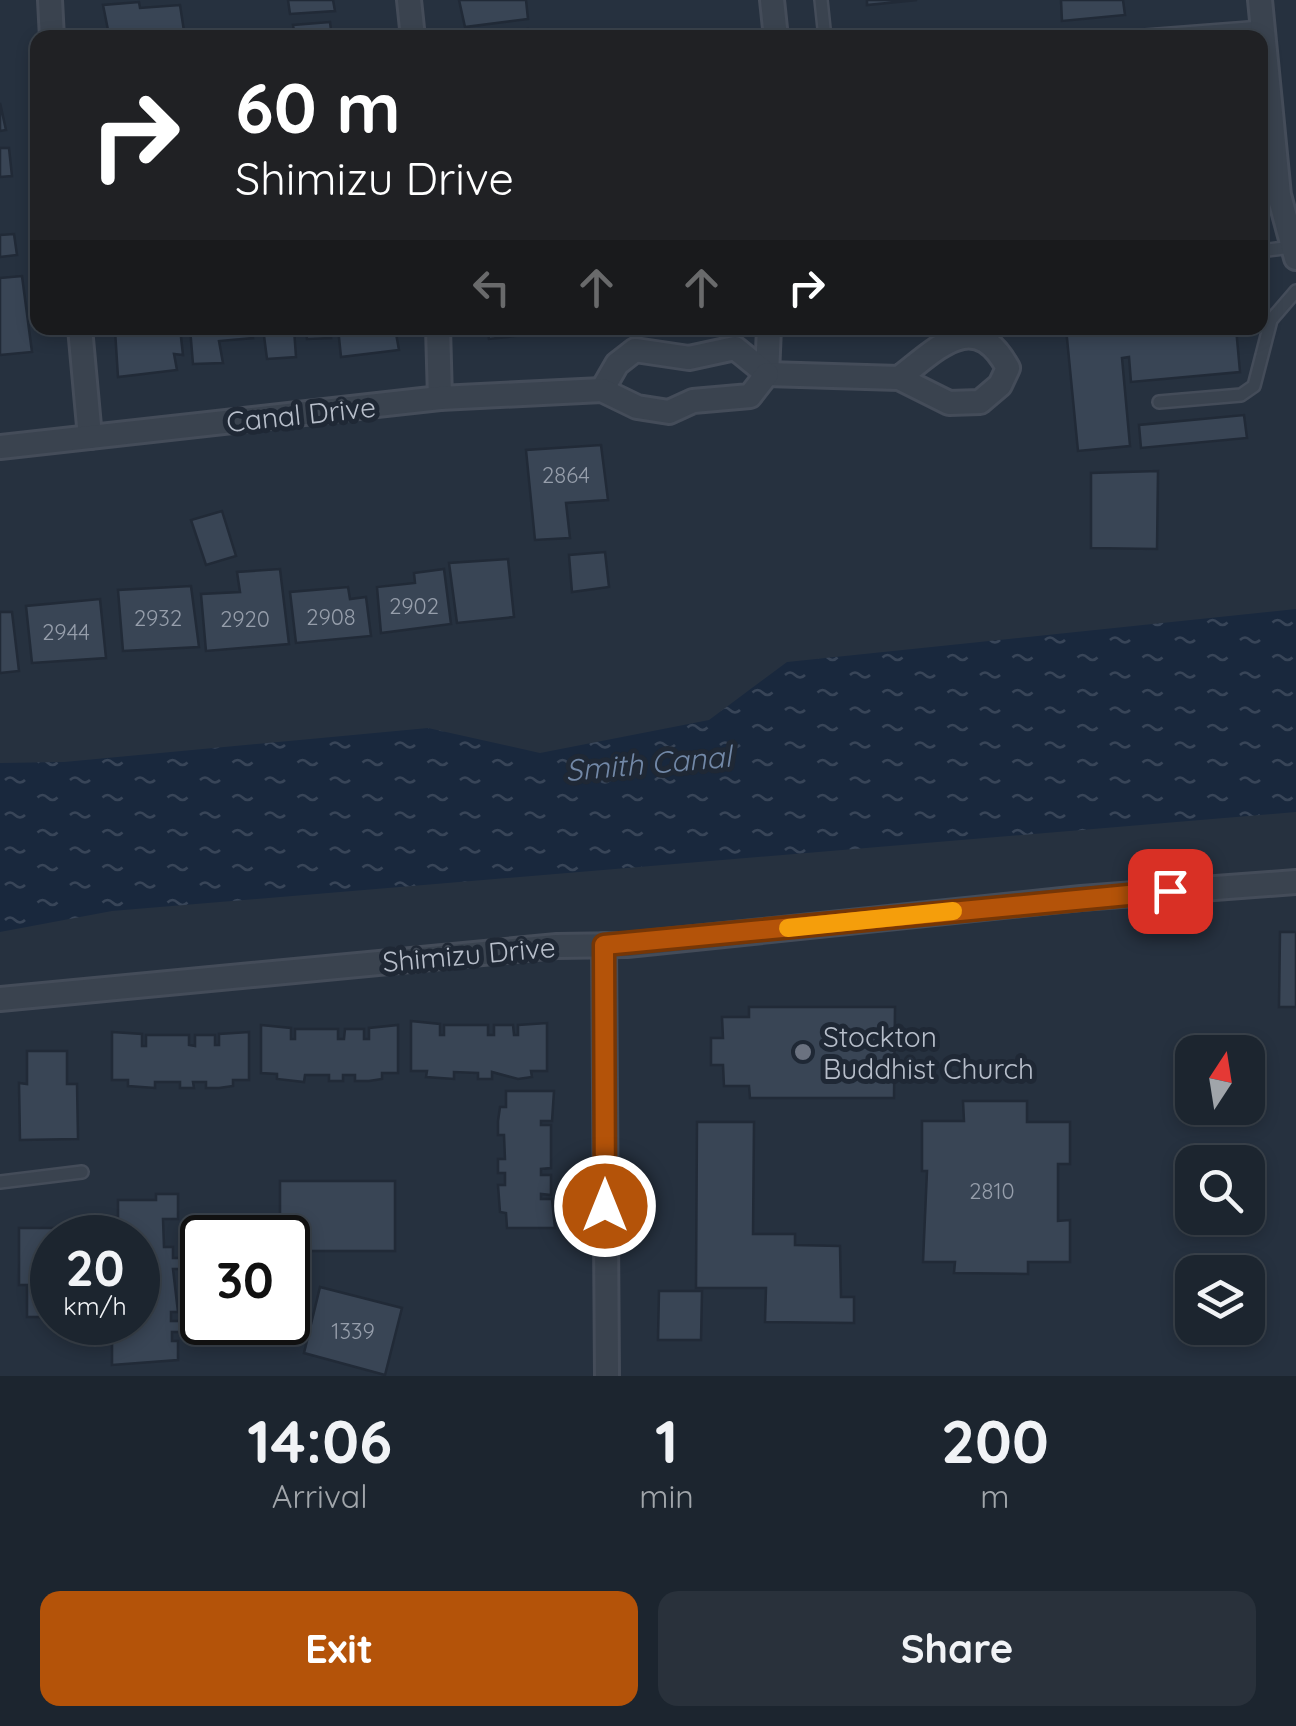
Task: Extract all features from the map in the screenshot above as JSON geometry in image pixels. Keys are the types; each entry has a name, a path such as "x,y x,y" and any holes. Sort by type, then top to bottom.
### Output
{"street":[{"path":"50,0 52,30"},
{"path":"409,0 411,30"},
{"path":"772,0 775,30"},
{"path":"1260,0 1262,28"},
{"path":"1268,127 1279,195 1294,253"},
{"path":"81,335 90,437"},
{"path":"438,335 440,398"},
{"path":"767,374 769,335"},
{"path":"602,390 617,364 636,350 689,358 736,348 767,374 899,378"},
{"path":"689,358 693,400"},
{"name":"Canal Drive","path":"0,447 440,398 602,390 637,407 669,412 693,400 750,396 767,374"},
{"name":"Shimizu Drive","path":"0,998 1081,898 1296,882"},
{"path":"604,945 607,1376"}],"lane":[{"path":"821,0 824,30"},
{"path":"1234,30 1262,28"},
{"path":"1268,251 1294,253"},
{"path":"1268,332 1271,320 1296,291"},
{"path":"1159,402 1241,395 1254,386 1267,335"},
{"path":"0,1182 82,1172"}],"water":[{"name":"Smith Canal","path":"1296,609 1296,812 112,911 0,932 0,763 64,762 428,728 540,753 709,720 787,662"}],"building":[{"path":"288,0 333,0 335,11 290,14"},
{"path":"459,0 526,0 528,19 465,27"},
{"path":"867,0 917,0 867,5"},
{"path":"1061,0 1123,0 1125,15 1062,21"},
{"path":"103,5 180,5 184,30 108,30"},
{"path":"330,22 331,30 294,30 293,25"},
{"path":"0,103 6,130 0,131"},
{"path":"0,148 9,148 12,176 0,177"},
{"path":"14,234 17,255 0,257 0,235"},
{"path":"22,276 32,352 0,355 0,278"},
{"path":"115,335 181,335 183,355 174,354 177,370 118,377"},
{"path":"191,335 253,335 253,338 219,341 223,363 193,364"},
{"path":"264,335 294,335 296,357 267,359"},
{"path":"307,335 331,335 331,338 307,339"},
{"path":"339,335 396,335 399,350 341,357"},
{"path":"488,335 524,335 489,339"},
{"path":"1067,335 1237,335 1240,372 1131,382 1129,357 1122,358 1130,446 1078,451"},
{"path":"1244,415 1247,438 1141,448 1139,425"},
{"path":"601,445 608,500 566,503 570,538 535,540 526,450"},
{"path":"1158,471 1157,549 1091,548 1091,473"},
{"path":"222,511 236,556 206,565 191,520"},
{"path":"605,552 609,587 572,592 569,555"},
{"path":"508,559 514,617 457,623 449,563"},
{"path":"280,569 289,644 206,651 201,594 240,592 237,572"},
{"path":"444,569 451,624 381,633 377,587 415,583 414,573"},
{"path":"191,586 199,647 123,651 118,590"},
{"path":"348,587 350,599 366,597 371,636 296,643 290,592"},
{"path":"100,599 106,658 32,663 26,606"},
{"path":"0,612 12,612 19,671 0,673"},
{"path":"1280,932 1296,932 1296,1007 1279,1007"},
{"name":"Stockton Buddhist Church","path":"749,1007 895,1007 894,1098 750,1098 749,1086 724,1086 723,1065 711,1065 711,1038 723,1038 722,1017 749,1017"},
{"path":"411,1021 440,1024 440,1035 444,1035 444,1025 488,1025 488,1035 494,1035 494,1025 513,1025 514,1035 518,1035 518,1025 547,1023 547,1071 531,1071 532,1077 518,1079 492,1072 492,1079 478,1079 478,1073 454,1072 454,1079 426,1077 427,1071 411,1071"},
{"path":"261,1025 291,1028 291,1039 295,1039 295,1029 338,1029 338,1039 344,1039 345,1029 364,1029 364,1039 369,1039 369,1028 398,1025 398,1073 382,1073 382,1079 369,1081 355,1081 355,1075 343,1075 343,1081 329,1081 329,1075 305,1075 304,1082 277,1079 277,1074 261,1073"},
{"path":"112,1032 142,1034 142,1046 146,1046 146,1035 189,1035 189,1045 195,1046 195,1035 215,1035 215,1045 219,1045 219,1034 249,1032 249,1080 233,1080 233,1086 219,1088 206,1088 206,1082 193,1082 194,1088 180,1088 180,1082 155,1082 155,1088 128,1086 128,1080 112,1080"},
{"path":"27,1051 67,1051 67,1084 77,1084 78,1139 20,1140 19,1083 27,1084"},
{"path":"506,1091 554,1091 552,1121 541,1121 541,1125 551,1125 551,1168 541,1169 541,1175 551,1175 551,1195 541,1194 541,1199 552,1199 555,1228 507,1228 506,1213 500,1212 498,1185 505,1185 505,1173 498,1173 498,1159 505,1159 504,1135 498,1135 498,1121 500,1107 506,1107"},
{"path":"963,1101 1027,1101 1027,1122 1070,1122 1070,1164 1058,1164 1058,1221 1070,1220 1070,1262 1028,1262 1028,1274 954,1273 955,1262 923,1262 927,1171 922,1171 922,1121 964,1121"},
{"path":"697,1122 754,1122 753,1234 795,1234 795,1245 840,1246 841,1297 854,1297 854,1323 765,1322 766,1288 696,1288"},
{"path":"280,1181 395,1181 395,1251 310,1251 310,1215 280,1215"},
{"path":"156,1194 178,1194 178,1219 163,1219 164,1247 173,1247 173,1258 180,1258 180,1269 173,1269 178,1312 171,1312 171,1321 180,1321 180,1332 172,1332 172,1341 178,1341 178,1360 112,1365 112,1345 160,1345 160,1215 118,1215 118,1200 156,1200"},
{"path":"19,1228 30,1228 30,1317 27,1285 19,1285"},
{"path":"320,1287 402,1308 385,1375 304,1353 306,1345 310,1345"},
{"path":"659,1291 702,1291 701,1340 658,1340"}],"slow traffic":[{"path":"788,928 953,911"}],"place":[{"name":"Stockton Buddhist Church","path":"803,1052"}],"route":[{"path":"605,1206 604,945 1170,891"}]}
